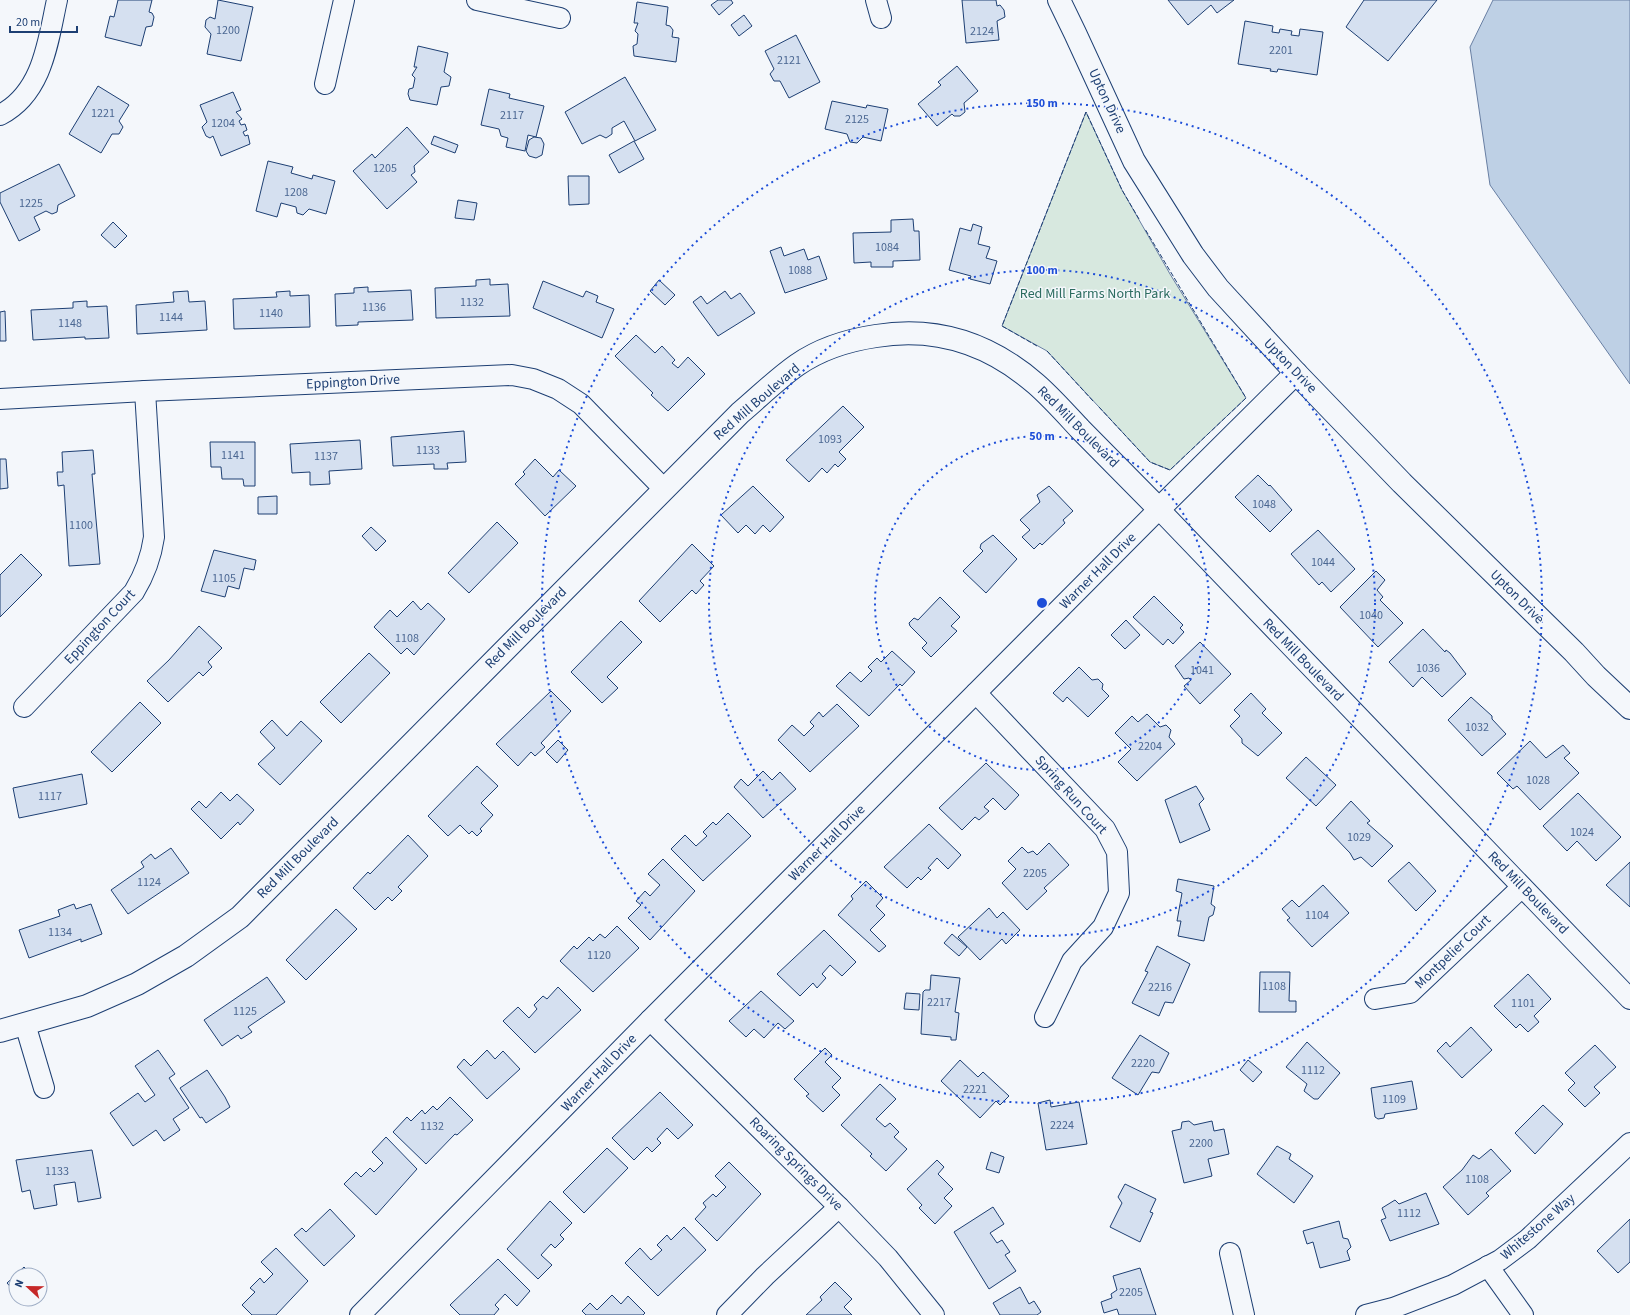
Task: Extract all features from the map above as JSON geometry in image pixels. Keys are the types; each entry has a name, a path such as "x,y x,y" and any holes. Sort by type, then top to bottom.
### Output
{"street":[{"path":"0,115 18,102 32,85 42,65 57,0"},
{"path":"325,84 344,0"},
{"path":"477,0 560,18"},
{"name":"Upton Drive","path":"1059,0 1134,161 1193,255 1218,288 1296,373 1402,483 1630,708"},
{"name":"Red Mill Boulevard","path":"0,1031 87,1006 137,984 186,956 240,918 740,413 798,364 827,349 858,339 890,334 923,334 955,339 986,350 1012,365 1036,384 1159,509 1630,999"},
{"name":"Warner Hall Drive","path":"360,1315 650,1020 1296,373"},
{"name":"Eppington Drive","path":"0,399 145,391 512,375 533,379 558,389 581,404 664,489"},
{"name":"Eppington Court","path":"24,707 134,592 144,576 152,555 154,537 145,391"},
{"name":"Upton Drive","path":"1596,676 1630,724"},
{"name":"Spring Run Court","path":"976,693 1105,829 1117,852 1119,893 1103,927 1072,961 1045,1017"},
{"name":"Montpelier Court","path":"1375,999 1410,993 1522,887"},
{"name":"Roaring Springs Drive","path":"650,1020 839,1207 888,1258 934,1315"},
{"path":"25,1024 44,1088"},
{"name":"Whitestone Way","path":"1366,1315 1393,1308 1453,1285 1500,1260 1528,1239 1630,1143"},
{"path":"727,1315 765,1276 839,1207"},
{"path":"1230,1254 1244,1315"},
{"path":"1488,1266 1523,1315"}],"green space":[{"name":"Red Mill Farms North Park","path":"1086,112 1122,190 1170,274 1246,398 1170,470 1150,462 1047,351 1002,326"}],"water":[{"path":"1493,0 1630,0 1630,384 1490,185 1470,47"}],"building":[{"path":"118,0 152,0 149,12 152,13 154,17 152,26 146,27 141,46 105,37 110,16 114,17"},
{"path":"218,0 253,7 241,61 207,54 211,34 205,27 206,20 210,17 215,19"},
{"path":"718,0 731,0 733,3 719,15 711,5"},
{"path":"962,0 996,0 997,6 1000,5 1004,10 1005,17 997,21 999,40 966,43"},
{"path":"1168,0 1234,0 1217,13 1211,5 1188,25"},
{"path":"1364,0 1437,0 1388,61 1346,27"},
{"path":"637,2 668,7 666,25 670,26 673,30 672,37 679,38 676,62 634,56 633,46 637,44 638,34 635,31 638,23 634,23"},
{"path":"744,15 752,26 739,36 731,25"},
{"path":"1245,21 1273,26 1272,32 1279,33 1280,29 1292,31 1291,35 1299,36 1300,29 1323,32 1317,75 1278,69 1277,72 1270,71 1271,69 1238,64"},
{"path":"796,35 820,82 789,98 780,81 774,81 770,74 774,69 765,51"},
{"path":"418,46 448,53 444,72 451,77 449,86 441,87 437,105 410,100 408,94 409,89 413,88 415,78 412,75 417,67 414,67"},
{"path":"957,66 978,91 964,103 965,112 960,116 954,116 952,114 937,126 918,104 941,85 938,82"},
{"path":"625,77 656,130 635,141 624,121 612,128 612,134 606,138 600,135 582,144 565,112"},
{"path":"98,86 129,105 119,121 123,127 119,134 112,134 101,153 69,134"},
{"path":"489,89 510,94 509,98 544,106 536,137 528,135 525,151 506,147 508,138 501,136 499,129 481,125"},
{"path":"233,92 241,110 236,112 242,119 239,121 241,125 245,124 247,130 243,132 245,136 248,135 250,144 221,156 213,136 210,138 206,136 202,127 207,122 200,105"},
{"path":"832,101 866,108 867,105 888,109 881,141 863,137 857,143 850,142 847,134 825,129"},
{"path":"407,127 429,152 414,166 415,172 411,175 417,182 387,209 353,171 372,154 375,158"},
{"path":"434,136 458,145 455,153 431,144"},
{"path":"534,137 541,138 544,144 542,155 536,158 529,156 526,151 529,140"},
{"path":"634,141 644,159 619,173 609,155"},
{"path":"268,161 293,167 291,173 312,179 313,175 335,181 326,214 309,209 303,215 297,213 296,207 281,203 277,217 256,211"},
{"path":"59,164 75,196 58,205 57,212 52,214 46,211 34,217 40,230 19,241 0,202 0,193"},
{"path":"568,176 589,176 589,204 569,205"},
{"path":"458,200 477,203 474,220 455,218"},
{"path":"913,219 914,231 919,231 920,260 893,261 893,267 871,267 871,262 854,263 853,233 891,232 891,220"},
{"path":"113,222 127,236 115,248 101,235"},
{"path":"973,224 982,227 978,244 990,247 986,258 997,261 990,284 970,279 971,276 949,270 960,228 971,231"},
{"path":"781,247 784,256 804,249 808,260 819,256 827,279 785,293 770,251"},
{"path":"490,279 490,285 508,284 510,316 436,318 435,288 476,286 476,280"},
{"path":"659,280 675,295 665,305 650,291"},
{"path":"543,281 583,297 586,291 598,296 596,302 614,309 602,338 533,308"},
{"path":"368,287 368,292 411,290 413,320 358,322 358,325 336,326 335,294 354,293 354,288"},
{"path":"188,291 189,302 205,301 207,330 137,334 136,305 174,302 173,292"},
{"path":"290,291 290,296 309,295 310,327 234,329 233,299 277,297 276,292"},
{"path":"725,291 731,299 740,293 755,313 718,336 693,302 701,296 707,304"},
{"path":"87,301 87,307 107,306 109,338 85,339 85,337 33,340 31,310 73,308 73,302"},
{"path":"5,311 6,341 0,341 0,312"},
{"path":"636,335 655,353 662,346 675,360 672,363 678,368 688,357 705,374 668,411 651,395 653,393 615,356"},
{"path":"843,406 864,427 839,452 846,459 838,467 835,464 827,473 822,468 809,482 786,460"},
{"path":"464,431 466,462 447,463 448,469 434,469 434,464 393,466 391,437"},
{"path":"360,440 362,469 329,471 330,484 310,485 310,472 292,473 290,444"},
{"path":"210,442 255,442 255,486 244,486 243,479 222,479 221,467 211,467"},
{"path":"93,450 95,474 92,474 100,564 69,566 64,485 58,486 57,472 63,472 62,452"},
{"path":"0,459 6,459 8,488 0,489"},
{"path":"535,459 553,477 559,470 576,486 545,516 515,484 525,474 523,472"},
{"path":"1258,475 1269,486 1270,485 1292,510 1270,532 1235,497"},
{"path":"753,486 784,517 770,532 763,525 755,534 746,525 738,533 721,515"},
{"path":"1049,486 1073,511 1063,520 1065,523 1042,545 1040,543 1034,549 1022,537 1030,530 1020,520 1040,502 1037,495"},
{"path":"277,496 277,514 258,514 258,497"},
{"path":"497,522 518,543 469,593 448,573"},
{"path":"371,527 386,541 376,551 362,536"},
{"path":"1318,530 1355,569 1331,592 1322,582 1319,585 1291,554"},
{"path":"993,535 1017,559 986,593 963,571 983,551 980,548 981,544"},
{"path":"692,544 714,566 700,581 704,585 696,594 692,590 660,622 639,601"},
{"path":"214,550 256,560 254,570 244,568 239,589 228,586 225,597 201,591"},
{"path":"21,554 42,575 0,617 0,575"},
{"path":"1376,571 1385,580 1377,590 1383,597 1380,600 1403,623 1378,647 1340,607"},
{"path":"1154,596 1183,625 1180,628 1184,632 1173,644 1168,639 1163,645 1133,617"},
{"path":"940,597 960,617 951,626 957,631 931,657 922,648 927,643 910,626 909,623 914,618 918,620"},
{"path":"413,601 421,610 428,603 445,619 414,655 407,648 401,654 374,627 390,610 397,617"},
{"path":"1126,620 1140,635 1125,649 1111,635"},
{"path":"621,621 642,642 607,677 618,688 602,703 571,672"},
{"path":"199,626 222,648 208,662 212,667 203,676 199,672 168,702 147,681 169,660"},
{"path":"1423,629 1445,652 1446,650 1450,653 1466,674 1442,697 1422,677 1413,687 1389,662"},
{"path":"1200,642 1231,674 1200,704 1184,686 1191,680 1189,678 1184,679 1175,666"},
{"path":"892,651 915,672 902,686 900,684 869,716 836,686 850,672 861,682 872,671 868,667 877,658 881,662"},
{"path":"369,653 390,673 341,723 320,702"},
{"path":"1079,667 1092,680 1098,679 1103,684 1102,689 1109,696 1088,717 1067,697 1063,702 1053,693"},
{"path":"551,691 571,711 541,743 545,747 535,756 531,752 518,766 496,744"},
{"path":"1251,693 1266,709 1262,713 1282,733 1258,756 1242,743 1242,739 1230,726 1240,716 1234,710"},
{"path":"1471,697 1492,716 1492,719 1506,734 1482,756 1448,720"},
{"path":"140,702 161,723 112,772 91,752"},
{"path":"837,704 859,726 810,772 778,740 792,725 804,736 814,726 810,722 819,712 823,717"},
{"path":"1147,714 1160,727 1166,725 1171,730 1169,737 1175,744 1137,781 1118,762 1131,749 1115,733 1132,716 1138,722"},
{"path":"272,720 287,736 301,721 322,741 280,785 258,764 275,748 260,732"},
{"path":"558,740 568,750 557,763 546,752"},
{"path":"1530,741 1546,758 1563,745 1570,753 1564,758 1579,773 1540,810 1517,786 1513,789 1497,773"},
{"path":"1306,757 1336,785 1316,806 1286,778"},
{"path":"986,763 1019,795 1005,810 993,798 984,807 989,811 979,820 975,817 962,830 939,808"},
{"path":"477,766 498,786 481,803 493,815 480,829 482,831 477,836 472,831 469,834 460,825 448,836 428,816"},
{"path":"763,771 772,780 780,772 796,789 763,818 734,787 741,779 748,786"},
{"path":"82,774 87,804 19,818 13,788"},
{"path":"1196,786 1204,799 1199,804 1210,830 1180,843 1165,800"},
{"path":"221,792 230,801 237,794 254,810 240,825 238,822 221,839 191,809 199,801 206,808"},
{"path":"1578,793 1621,837 1596,861 1577,841 1567,851 1543,826"},
{"path":"1351,801 1370,821 1367,823 1393,846 1372,867 1361,857 1354,860 1350,853 1326,828"},
{"path":"728,813 751,836 703,881 671,849 685,835 696,846 707,836 703,832 713,822 716,825"},
{"path":"929,824 961,855 948,869 937,858 928,868 931,870 921,880 918,877 907,888 884,867"},
{"path":"408,835 428,856 398,887 402,891 392,901 388,897 375,910 353,888 368,872 370,874"},
{"path":"1049,843 1069,865 1044,888 1047,891 1027,910 1002,883 1016,869 1008,861 1022,847 1028,853 1033,851 1037,855"},
{"path":"171,848 189,873 128,914 111,890 144,867 141,862 151,854 155,859"},
{"path":"663,859 695,891 650,940 628,918 641,905 636,901 645,891 650,896 660,885 648,874"},
{"path":"1409,862 1436,891 1416,911 1388,881"},
{"path":"1630,862 1630,907 1606,885"},
{"path":"1178,879 1214,886 1211,904 1215,907 1213,915 1209,917 1204,941 1178,936 1181,921 1177,921 1182,893 1176,891"},
{"path":"866,881 883,898 876,906 885,915 870,930 886,946 879,952 838,915 853,899 851,896"},
{"path":"1323,885 1349,913 1312,947 1287,920 1290,918 1282,909 1292,900 1299,907"},
{"path":"74,904 76,909 91,904 102,934 81,942 81,939 29,958 19,930 60,916 58,910"},
{"path":"989,908 997,918 1003,912 1020,930 1006,944 1002,939 980,960 958,937"},
{"path":"336,909 357,929 306,980 286,960"},
{"path":"617,926 639,948 593,992 560,961 574,946 577,949 589,937 593,941 600,934 605,938"},
{"path":"824,930 856,962 842,976 830,965 822,974 826,978 817,988 813,983 800,996 777,974"},
{"path":"952,934 967,947 959,956 944,943"},
{"path":"1157,946 1190,964 1173,1003 1165,1002 1159,1016 1132,1003 1148,972 1145,971"},
{"path":"1260,972 1290,972 1289,1001 1296,1001 1296,1012 1259,1012"},
{"path":"1528,974 1551,999 1534,1016 1539,1022 1528,1032 1520,1024 1516,1028 1494,1006"},
{"path":"931,975 960,978 955,1012 959,1013 956,1040 951,1040 951,1037 921,1034 923,992 925,990 930,990"},
{"path":"267,977 285,1002 248,1027 252,1032 241,1039 238,1035 222,1046 204,1020"},
{"path":"558,987 581,1010 535,1053 503,1021 518,1007 529,1018 537,1009 534,1005 543,996 547,999"},
{"path":"761,991 794,1021 785,1029 778,1023 764,1038 754,1029 746,1037 729,1021"},
{"path":"906,993 920,994 919,1010 904,1009"},
{"path":"1471,1027 1492,1050 1462,1078 1437,1051 1446,1042 1450,1047"},
{"path":"1140,1035 1169,1053 1159,1073 1152,1072 1138,1095 1112,1078"},
{"path":"1307,1042 1340,1073 1318,1099 1314,1099 1304,1091 1307,1084 1286,1067"},
{"path":"1595,1045 1616,1067 1594,1087 1600,1093 1585,1107 1568,1090 1575,1083 1565,1073"},
{"path":"825,1048 832,1055 825,1062 841,1078 832,1087 840,1095 823,1112 806,1096 809,1094 794,1079"},
{"path":"158,1050 175,1074 169,1078 189,1108 173,1119 180,1130 164,1141 156,1130 133,1146 110,1113 138,1093 145,1102 155,1095 135,1066"},
{"path":"487,1050 495,1059 503,1051 520,1069 487,1099 457,1067 464,1059 471,1066"},
{"path":"960,1060 978,1077 983,1072 1009,1096 1000,1105 996,1101 980,1118 941,1081"},
{"path":"1248,1060 1262,1072 1253,1082 1240,1070"},
{"path":"207,1070 230,1107 206,1123 202,1117 200,1118 180,1088"},
{"path":"1412,1081 1417,1109 1385,1114 1384,1118 1378,1119 1375,1117 1371,1088"},
{"path":"880,1084 896,1099 876,1119 885,1127 890,1123 899,1132 894,1137 907,1149 886,1171 870,1156 872,1154 841,1125"},
{"path":"660,1092 693,1125 678,1139 667,1128 657,1139 661,1143 652,1152 647,1147 634,1160 612,1138"},
{"path":"450,1097 473,1120 457,1135 455,1134 426,1164 393,1132 407,1117 411,1121 422,1110 425,1114 433,1106 437,1110"},
{"path":"1050,1100 1051,1107 1079,1102 1087,1144 1046,1150 1038,1103"},
{"path":"1543,1105 1563,1124 1535,1154 1515,1133"},
{"path":"1189,1121 1194,1125 1212,1121 1214,1131 1224,1129 1229,1154 1208,1159 1212,1176 1184,1183 1172,1131 1181,1129 1182,1122"},
{"path":"386,1137 417,1169 376,1215 344,1184 356,1172 361,1177 370,1168 374,1172 383,1163 372,1152"},
{"path":"1277,1146 1291,1154 1289,1159 1313,1176 1294,1203 1257,1174"},
{"path":"607,1148 628,1168 584,1213 563,1192"},
{"path":"1491,1149 1511,1171 1486,1193 1489,1196 1468,1215 1443,1187 1462,1170 1473,1155 1479,1159"},
{"path":"92,1150 101,1198 78,1202 75,1182 54,1185 57,1205 34,1209 30,1190 22,1192 16,1160"},
{"path":"991,1152 1004,1157 999,1173 986,1169"},
{"path":"937,1160 944,1167 938,1174 953,1189 944,1198 952,1206 935,1224 919,1208 922,1205 907,1189"},
{"path":"729,1162 761,1194 717,1241 695,1219 706,1207 703,1203 713,1194 716,1197 726,1187 715,1176"},
{"path":"1125,1184 1156,1199 1150,1212 1153,1213 1140,1242 1110,1227 1122,1203 1118,1197"},
{"path":"1426,1193 1439,1224 1390,1241 1381,1220 1386,1218 1382,1208 1395,1200 1399,1204"},
{"path":"550,1201 572,1223 560,1235 564,1239 555,1248 551,1244 541,1255 552,1265 538,1279 507,1249"},
{"path":"993,1207 1004,1224 990,1233 997,1243 1002,1240 1010,1252 1005,1255 1016,1271 989,1289 954,1232"},
{"path":"330,1209 355,1236 324,1266 294,1235 302,1228 306,1232"},
{"path":"1630,1219 1630,1262 1618,1273 1597,1251"},
{"path":"1339,1221 1343,1238 1348,1239 1351,1247 1347,1251 1350,1260 1320,1268 1313,1242 1307,1244 1303,1231"},
{"path":"684,1227 706,1250 658,1296 625,1263 640,1248 651,1260 662,1250 657,1245 667,1235 671,1240"},
{"path":"276,1248 308,1281 276,1315 252,1315 242,1305 255,1292 250,1288 260,1278 264,1283 273,1274 261,1262"},
{"path":"498,1259 530,1291 517,1306 505,1294 495,1305 499,1309 494,1315 460,1315 450,1305"},
{"path":"1140,1268 1156,1315 1119,1315 1117,1309 1104,1313 1101,1302 1112,1298 1111,1294 1117,1290 1113,1276"},
{"path":"835,1282 852,1299 844,1307 852,1315 806,1315 822,1300 820,1297"},
{"path":"1020,1287 1029,1304 1034,1301 1041,1312 1037,1315 1000,1315 993,1303"},
{"path":"612,1295 621,1304 628,1296 645,1313 643,1315 586,1315 582,1311 590,1303 597,1310"}],"fence":[{"path":"1037,346 1002,326 1086,112 1122,190 1139,219"},
{"path":"1099,407 1150,462 1170,470 1246,398 1145,229"},
{"path":"1047,351 1093,401"}]}
